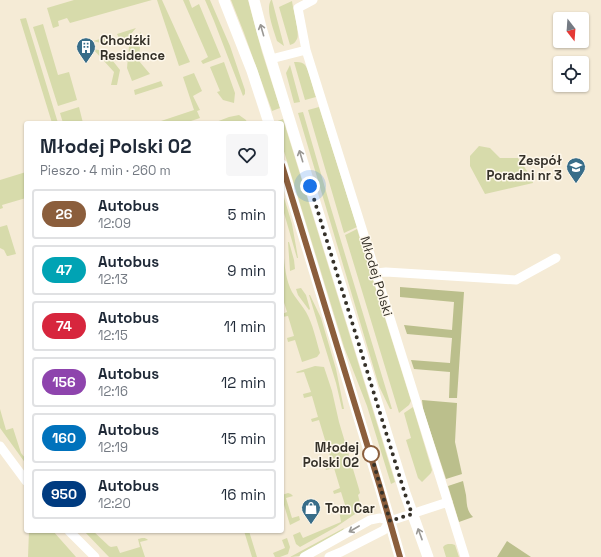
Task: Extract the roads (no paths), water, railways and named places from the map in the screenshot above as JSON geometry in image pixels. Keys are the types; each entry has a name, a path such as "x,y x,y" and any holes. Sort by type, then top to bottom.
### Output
{"street":[{"path":"224,0 252,72 268,121"},
{"path":"254,0 262,31 405,494 428,557"},
{"name":"Młodej Polski","path":"313,0 298,8 306,50 465,557"},
{"path":"271,59 306,50"},
{"path":"284,172 400,557"},
{"path":"376,273 386,272 516,280 556,258"},
{"path":"0,446 24,478"},
{"path":"304,557 370,520 380,518 390,521 448,502"},
{"path":"329,557 384,530 390,521"},
{"path":"71,533 95,557"}],"place":[{"name":"Chodźki Residence","path":"86,64"},
{"name":"Zespół Poradni nr 3","path":"576,184"},
{"name":"Młodej Polski 02","path":"371,454"},
{"name":"Tom Car","path":"311,525"}]}
